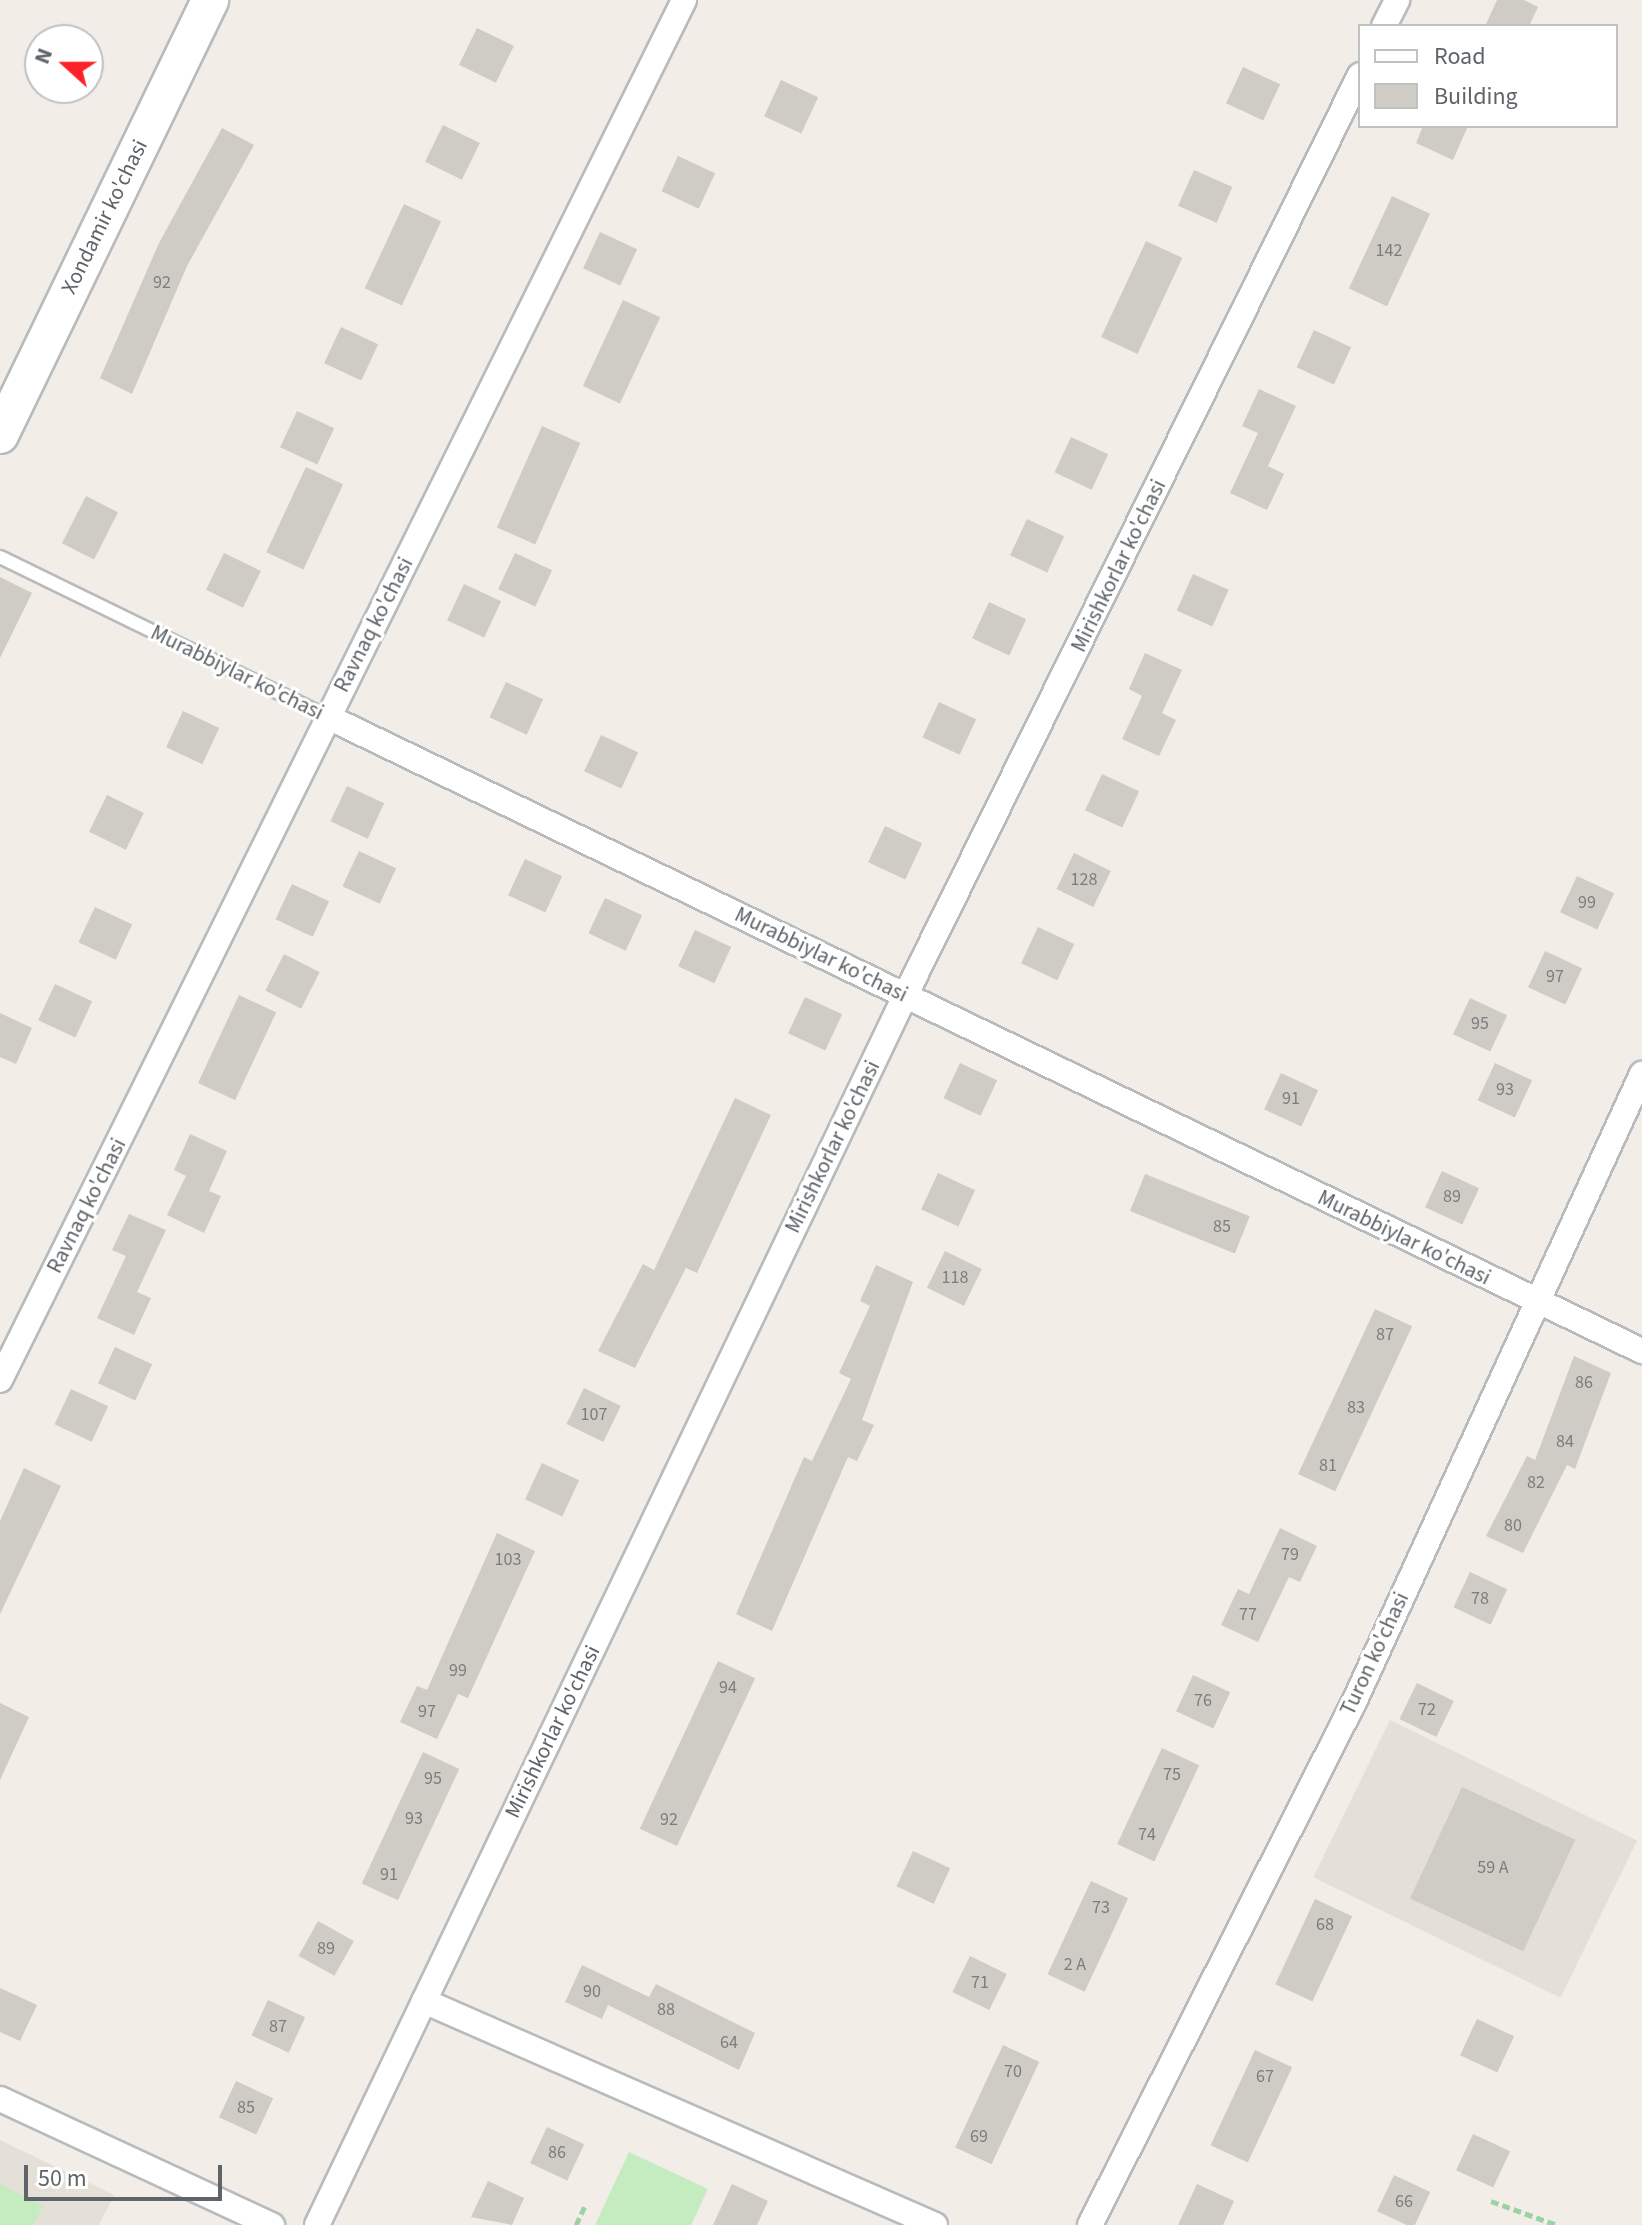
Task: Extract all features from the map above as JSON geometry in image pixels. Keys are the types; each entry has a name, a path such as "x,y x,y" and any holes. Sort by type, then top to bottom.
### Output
{"main road":[{"name":"Xondamir ko'chasi","path":"0,435 210,0"}],"street":[{"name":"Ravnaq ko'chasi","path":"0,1380 684,0"},
{"path":"1385,24 1397,0"},
{"name":"Mirishkorlar ko'chasi","path":"317,2225 905,996 1358,79"},
{"name":"Murabbiylar ko'chasi","path":"328,717 1642,1351"},
{"name":"Turon ko'chasi","path":"1098,2222 1355,1700 1535,1301 1642,1074"},
{"path":"424,2001 935,2225"},
{"path":"0,2099 272,2225"}],"lane":[{"name":"Murabbiylar ko'chasi","path":"0,557 328,717"}],"path":[{"path":"1491,2201 1557,2225"},
{"path":"576,2225 585,2206"}],"shaded area":[{"path":"1390,1720 1637,1841 1560,1998 1313,1877"},
{"path":"0,2140 114,2195 99,2225 0,2225"}],"green space":[{"path":"629,2152 708,2189 691,2225 595,2225"},
{"path":"0,2184 43,2206 33,2225 0,2225"}],"building":[{"path":"1497,0 1524,0 1538,7 1530,24 1486,24"},
{"path":"477,28 514,46 496,83 459,65"},
{"path":"1243,67 1280,84 1263,121 1226,103"},
{"path":"781,80 818,97 801,134 764,116"},
{"path":"443,125 480,143 462,180 425,162"},
{"path":"222,128 254,145 187,266 132,394 100,378 159,243"},
{"path":"1422,128 1467,128 1453,160 1416,143"},
{"path":"678,156 715,173 699,209 662,191"},
{"path":"1194,170 1232,187 1217,223 1178,206"},
{"path":"1392,196 1430,214 1387,306 1349,288"},
{"path":"404,204 441,221 402,306 365,288"},
{"path":"600,232 637,249 620,286 583,268"},
{"path":"1146,241 1182,258 1137,354 1101,337"},
{"path":"623,300 660,317 620,403 583,386"},
{"path":"341,327 378,344 361,381 324,363"},
{"path":"1314,330 1351,347 1334,384 1297,367"},
{"path":"1259,389 1296,406 1268,466 1284,474 1267,510 1230,493 1258,433 1242,426"},
{"path":"297,411 334,428 317,465 280,447"},
{"path":"542,426 580,443 535,544 497,527"},
{"path":"1071,437 1108,454 1092,490 1055,472"},
{"path":"306,467 343,484 303,570 266,552"},
{"path":"86,496 118,512 94,560 62,543"},
{"path":"1027,519 1064,536 1047,573 1010,555"},
{"path":"224,553 261,571 243,608 206,590"},
{"path":"515,553 552,570 535,607 498,589"},
{"path":"1193,574 1229,590 1212,626 1177,611"},
{"path":"0,577 32,593 0,658"},
{"path":"464,584 501,601 484,638 447,620"},
{"path":"989,602 1026,619 1009,656 972,638"},
{"path":"1145,653 1182,670 1162,713 1176,720 1159,756 1122,739 1142,696 1129,689"},
{"path":"506,682 543,699 527,735 490,717"},
{"path":"939,702 976,719 960,755 923,737"},
{"path":"183,711 219,728 202,764 166,747"},
{"path":"601,735 638,752 621,789 584,771"},
{"path":"1102,774 1139,791 1122,828 1085,810"},
{"path":"347,786 384,803 368,839 331,821"},
{"path":"107,795 144,813 126,850 89,832"},
{"path":"885,826 922,843 905,880 868,862"},
{"path":"359,851 396,868 380,904 343,886"},
{"path":"1074,853 1111,871 1093,907 1056,889"},
{"path":"525,859 562,876 545,913 508,895"},
{"path":"1577,876 1614,893 1597,930 1560,912"},
{"path":"292,884 329,901 313,937 276,919"},
{"path":"605,898 642,915 626,951 589,933"},
{"path":"95,907 132,924 116,960 79,942"},
{"path":"1038,927 1074,944 1057,980 1021,963"},
{"path":"695,930 731,947 714,983 678,966"},
{"path":"1545,951 1582,968 1565,1005 1528,987"},
{"path":"284,954 320,972 301,1009 265,991"},
{"path":"55,984 92,1001 75,1038 38,1020"},
{"path":"239,995 276,1012 235,1100 198,1083"},
{"path":"805,997 842,1014 825,1051 788,1033"},
{"path":"1470,998 1507,1015 1490,1052 1453,1034"},
{"path":"0,1013 32,1028 16,1064 0,1057"},
{"path":"960,1063 997,1080 981,1116 944,1098"},
{"path":"1495,1063 1532,1080 1515,1117 1478,1100"},
{"path":"1281,1073 1318,1090 1301,1127 1264,1109"},
{"path":"735,1098 771,1115 697,1273 686,1268 635,1368 598,1351 643,1264 654,1270"},
{"path":"190,1134 227,1151 209,1191 221,1196 204,1233 167,1215 186,1176 174,1170"},
{"path":"1442,1171 1479,1188 1462,1225 1425,1207"},
{"path":"938,1173 975,1190 958,1227 921,1209"},
{"path":"1145,1174 1250,1216 1235,1253 1130,1211"},
{"path":"129,1214 166,1230 137,1292 151,1298 134,1335 97,1318 126,1256 112,1250"},
{"path":"945,1251 982,1269 964,1306 927,1288"},
{"path":"876,1265 913,1282 862,1420 874,1425 857,1461 848,1457 772,1631 736,1614 804,1457 812,1461 851,1379 839,1373 870,1306 860,1301"},
{"path":"1375,1309 1412,1326 1335,1491 1298,1474"},
{"path":"115,1347 152,1364 135,1401 98,1383"},
{"path":"1574,1356 1611,1373 1575,1469 1567,1465 1523,1553 1486,1536 1527,1456 1535,1460"},
{"path":"584,1388 621,1406 603,1442 566,1424"},
{"path":"71,1389 108,1406 92,1442 55,1424"},
{"path":"542,1463 579,1480 562,1517 525,1499"},
{"path":"24,1468 61,1486 0,1614 0,1521"},
{"path":"1280,1528 1317,1546 1300,1582 1289,1577 1258,1642 1221,1625 1238,1589 1249,1594"},
{"path":"497,1533 535,1551 468,1698 458,1694 437,1739 400,1722 417,1686 427,1690"},
{"path":"1470,1572 1507,1589 1491,1625 1454,1607"},
{"path":"718,1661 755,1678 677,1846 640,1829"},
{"path":"1193,1675 1230,1692 1213,1729 1176,1711"},
{"path":"1417,1683 1454,1701 1436,1737 1399,1719"},
{"path":"0,1703 29,1717 0,1780"},
{"path":"1162,1748 1199,1765 1154,1861 1117,1844"},
{"path":"423,1752 459,1769 398,1900 362,1883"},
{"path":"1462,1787 1575,1840 1523,1951 1410,1898"},
{"path":"913,1851 950,1868 934,1904 897,1886"},
{"path":"1091,1881 1128,1898 1085,1992 1047,1974"},
{"path":"1315,1899 1352,1916 1312,2002 1275,1984"},
{"path":"318,1921 354,1941 334,1976 299,1956"},
{"path":"970,1956 1007,1974 989,2010 952,1992"},
{"path":"582,1965 649,1997 656,1984 755,2033 739,2070 608,2005 602,2019 565,2002"},
{"path":"0,1988 37,2005 20,2041 0,2032"},
{"path":"268,2000 305,2017 289,2053 252,2035"},
{"path":"1477,2019 1514,2036 1497,2073 1460,2055"},
{"path":"1003,2045 1039,2062 991,2164 955,2147"},
{"path":"1255,2050 1292,2067 1248,2162 1211,2145"},
{"path":"236,2081 273,2098 256,2135 219,2117"},
{"path":"547,2127 584,2144 567,2181 530,2163"},
{"path":"1473,2134 1510,2151 1493,2188 1456,2170"},
{"path":"1394,2175 1430,2192 1415,2225 1407,2225 1377,2211"},
{"path":"488,2181 524,2198 512,2225 471,2217"},
{"path":"732,2184 768,2201 757,2225 713,2225"},
{"path":"1197,2184 1234,2201 1223,2225 1178,2225"}]}
